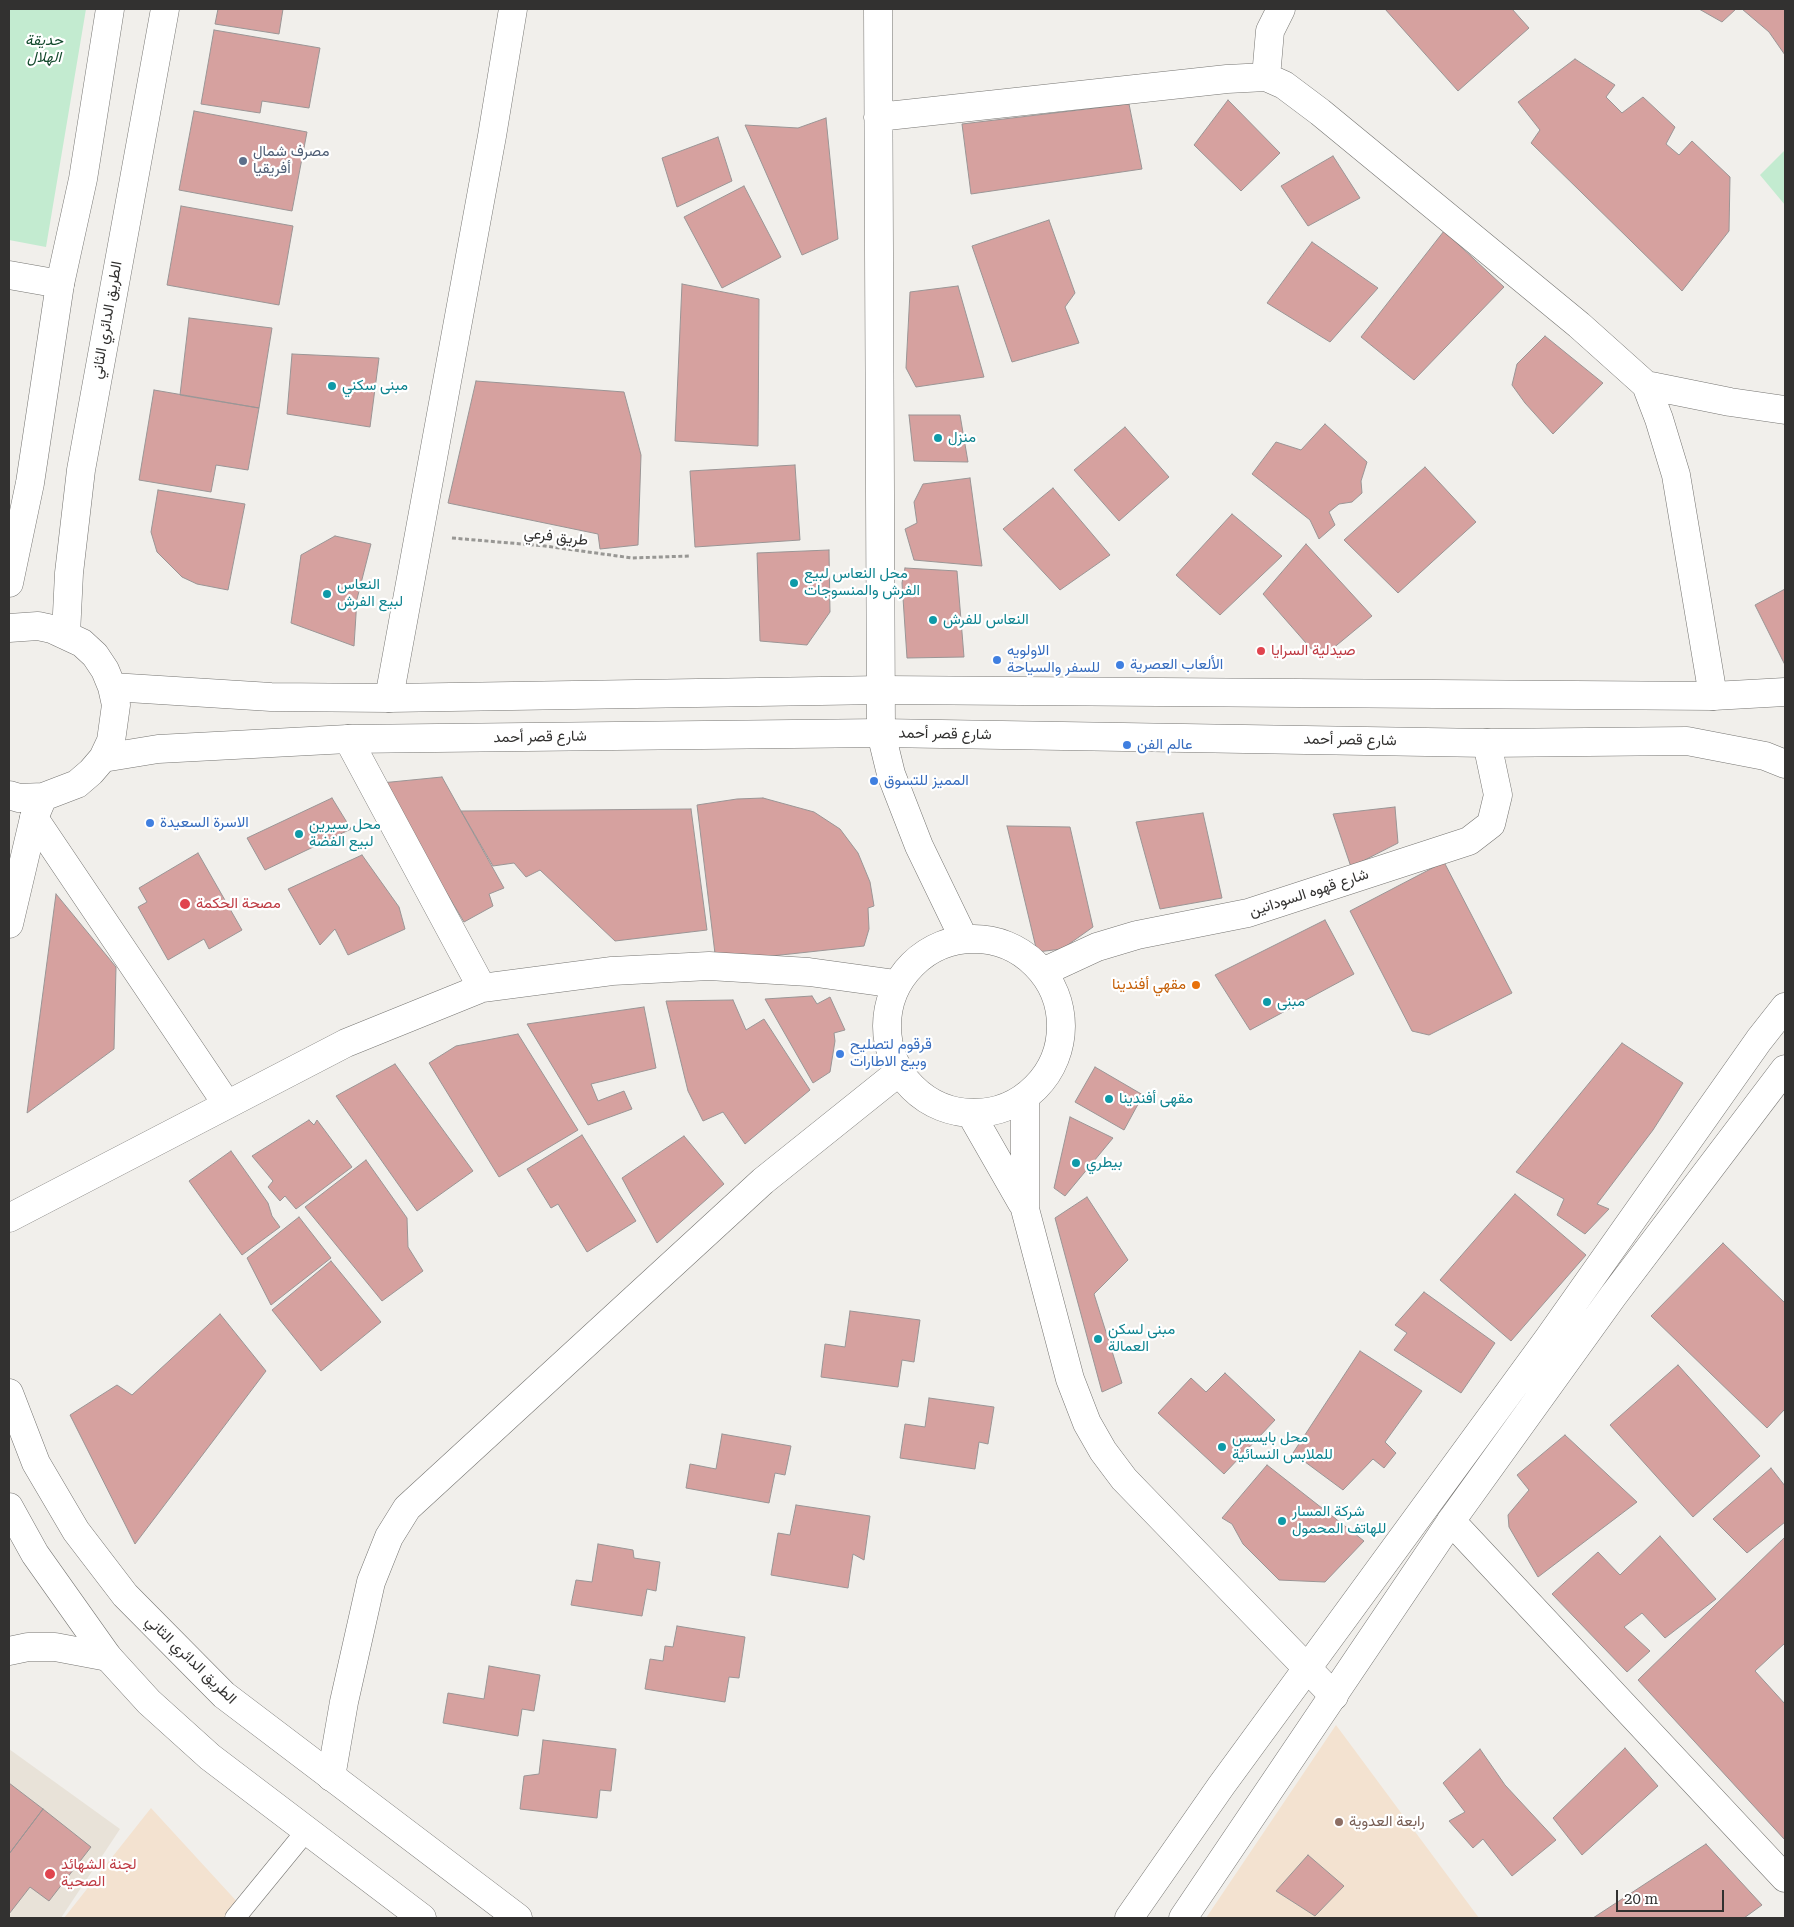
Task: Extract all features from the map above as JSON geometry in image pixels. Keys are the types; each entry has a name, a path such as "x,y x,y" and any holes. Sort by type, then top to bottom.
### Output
{"main road":[{"path":"9,583 30,482 60,284 83,179 110,9"},
{"name":"الطريق الدائري الثاني","path":"66,634 68,573 81,470 165,9"},
{"path":"389,698 492,136 513,9"},
{"path":"878,9 881,733 891,774 919,846 964,939"},
{"path":"1266,78 1270,31 1281,9"},
{"path":"878,117 1228,79 1266,78 1284,85 1320,112 1579,325 1646,385 1659,419 1676,475 1713,696"},
{"path":"9,275 60,284"},
{"path":"1646,385 1730,402 1785,410"},
{"path":"9,628 38,626 66,634 95,655 112,687 116,705 111,741 103,758 77,784 39,807 9,924"},
{"path":"112,687 271,697 389,698 882,690 1713,696 1785,692"},
{"name":"شارع قصر أحمد","path":"103,758 158,749 348,740 881,733 1487,743 1687,741 1765,756 1785,764"},
{"path":"348,740 482,988"},
{"name":"شارع قهوه السودانين","path":"1043,972 1113,942 1137,935 1248,914 1469,841 1491,824 1498,794 1487,743"},
{"path":"9,795 39,807 226,1103"},
{"path":"964,939 993,940 1020,952 1043,972 1056,996 1062,1024 1058,1052 1045,1078 1025,1098 999,1110 971,1114 943,1108 918,1094 898,1072 888,1045 886,1016 896,984 912,964 936,947 964,939"},
{"path":"9,1218 226,1103 346,1043 482,988 612,971 709,966 809,972 896,984"},
{"path":"1129,1918 1220,1786 1548,1339 1759,1040 1785,1007"},
{"path":"1184,1918 1451,1521 1613,1296 1785,1069"},
{"path":"332,1777 344,1702 371,1582 389,1537 407,1508 763,1181 898,1072"},
{"path":"1025,1098 1025,1209"},
{"path":"971,1114 1025,1209 1070,1379 1087,1422 1103,1451 1124,1479 1334,1696"},
{"name":"الطريق الدائري الثاني","path":"9,1394 36,1463 76,1531 125,1595 224,1695 518,1918"},
{"path":"9,1506 35,1554 108,1657 149,1702 210,1757 422,1918"},
{"path":"1451,1521 1785,1878"},
{"path":"9,1651 28,1647 55,1647 108,1657"}],"lane":[{"path":"236,1918 307,1830"}],"path":[{"name":"طريق فرعي","path":"419,536 544,546 632,558 690,556"}],"shaded area":[{"name":"رابعة العدوية","path":"1336,1725 1479,1918 1206,1918"},
{"name":"لجنة الشهائد الصحية","path":"9,1749 120,1829 61,1918 9,1918"},
{"path":"151,1808 252,1918 64,1918"}],"green space":[{"name":"حديقة الهلال","path":"9,9 86,9 46,247 9,240"},
{"path":"1785,150 1785,205 1760,175"}],"building":[{"path":"218,9 283,9 279,34 215,24"},
{"path":"1385,9 1512,9 1529,28 1458,91"},
{"path":"1699,9 1736,9 1722,22"},
{"path":"1742,9 1785,9 1785,55 1769,32"},
{"path":"214,30 320,48 309,108 262,101 260,113 201,104"},
{"path":"1575,59 1615,85 1606,97 1622,113 1643,97 1675,127 1666,144 1679,155 1692,141 1730,177 1729,231 1682,291 1531,143 1540,130 1518,102"},
{"path":"1228,100 1280,153 1241,191 1194,145"},
{"path":"1129,104 1142,169 971,194 962,124"},
{"name":"مصرف شمال أفريقيا","path":"194,111 307,132 292,211 179,190"},
{"path":"826,118 838,239 802,255 745,125 798,128"},
{"path":"718,137 732,181 677,207 662,158"},
{"path":"1333,156 1360,198 1308,226 1281,186"},
{"path":"744,186 781,257 722,288 684,217"},
{"path":"181,206 293,226 279,305 167,285"},
{"path":"1049,220 1075,293 1065,307 1079,343 1012,362 972,246"},
{"path":"1444,231 1504,287 1414,380 1361,337"},
{"path":"1312,242 1378,288 1330,342 1267,303"},
{"path":"682,284 759,299 758,446 675,441"},
{"path":"958,286 984,377 916,387 906,368 910,292"},
{"path":"189,318 272,328 259,408 180,395"},
{"path":"1545,336 1603,383 1553,434 1525,403 1512,385 1517,364"},
{"name":"مبنى سكني","path":"292,354 379,358 370,427 287,414"},
{"path":"476,381 624,392 641,455 638,545 600,549 598,534 448,503"},
{"path":"154,390 259,408 248,470 216,465 211,492 139,480"},
{"name":"منزل","path":"909,415 960,415 968,462 914,461"},
{"path":"1325,424 1367,462 1361,481 1362,493 1352,502 1339,504 1329,512 1335,525 1319,539 1310,520 1252,474 1276,442 1301,450"},
{"path":"1125,427 1169,477 1119,521 1074,470"},
{"path":"795,465 800,540 695,547 690,471"},
{"path":"1425,467 1476,522 1398,593 1344,540"},
{"path":"970,478 982,566 914,560 905,529 917,523 914,502 923,484"},
{"path":"1053,488 1110,555 1060,590 1003,529"},
{"path":"158,490 245,504 228,590 197,584 182,577 157,552 151,532"},
{"path":"1232,514 1282,556 1220,615 1176,575"},
{"name":"النعاس لبيع الفرش","path":"335,536 371,544 357,599 354,646 291,623 301,555"},
{"path":"1306,544 1372,616 1320,659 1263,594"},
{"name":"محل النعاس لبيع الفرش والمنسوجات","path":"829,550 830,612 807,645 760,641 757,553"},
{"name":"النعاس للفرش","path":"905,568 957,571 964,657 907,658 902,583"},
{"path":"1785,589 1785,665 1755,605"},
{"path":"442,777 504,888 489,894 493,906 464,922 381,783"},
{"name":"محل سيرين لبيع الفضة","path":"332,798 351,829 265,870 247,838"},
{"path":"763,798 814,812 840,829 858,853 870,882 874,906 868,908 869,929 864,946 716,962 697,805 737,799"},
{"path":"1395,807 1398,843 1351,867 1333,814"},
{"path":"691,809 707,930 615,941 540,870 526,877 514,863 493,866 461,811"},
{"path":"1203,813 1222,898 1160,909 1136,822"},
{"path":"1007,826 1070,827 1093,927 1062,949 1037,952"},
{"name":"مصحة الحكمة","path":"198,853 242,930 209,949 204,939 168,960 138,907 147,902 139,888"},
{"path":"362,855 399,907 405,929 348,955 335,929 320,945 288,889"},
{"path":"1444,862 1512,993 1429,1035 1412,1031 1350,911"},
{"path":"56,894 116,967 114,1049 27,1113"},
{"name":"مبنى","path":"1325,920 1354,974 1250,1030 1215,975"},
{"path":"812,996 817,1004 830,997 845,1030 834,1033 835,1041 830,1072 813,1083 765,999"},
{"path":"733,1000 746,1030 764,1019 810,1090 745,1144 723,1112 703,1121 688,1091 666,1001"},
{"path":"644,1007 656,1068 591,1084 598,1101 624,1091 632,1109 588,1125 527,1024"},
{"path":"518,1034 578,1130 499,1177 429,1063 456,1046"},
{"path":"1622,1043 1683,1083 1653,1130 1597,1204 1609,1209 1585,1234 1557,1215 1564,1199 1516,1172"},
{"path":"395,1064 473,1171 417,1211 336,1096"},
{"name":"مقهى أفندينا","path":"1095,1067 1143,1095 1124,1130 1075,1102"},
{"name":"بيطري","path":"1070,1117 1113,1138 1065,1196 1054,1188"},
{"path":"309,1120 314,1125 317,1120 352,1167 296,1209 285,1196 280,1201 268,1187 273,1181 252,1156"},
{"path":"582,1135 636,1221 587,1252 558,1204 551,1208 527,1169"},
{"path":"684,1136 724,1184 657,1243 622,1178"},
{"path":"231,1151 268,1203 272,1216 280,1227 242,1255 189,1181"},
{"path":"366,1160 407,1218 408,1247 423,1271 382,1301 305,1207"},
{"path":"1515,1194 1586,1255 1511,1341 1440,1280"},
{"name":"مبنى لسكن العمالة","path":"1087,1197 1128,1260 1094,1294 1122,1383 1102,1392 1055,1218"},
{"path":"299,1217 331,1258 271,1305 247,1258"},
{"path":"1723,1243 1785,1303 1785,1409 1767,1428 1651,1316"},
{"path":"331,1261 381,1322 321,1371 272,1310"},
{"path":"1424,1292 1495,1343 1461,1393 1394,1350 1407,1333 1395,1325"},
{"path":"850,1311 920,1320 914,1362 902,1360 898,1387 821,1377 825,1344 845,1347"},
{"path":"220,1314 266,1371 135,1544 70,1415 117,1385 132,1395"},
{"path":"1360,1351 1422,1391 1385,1442 1396,1453 1384,1468 1373,1459 1343,1490 1293,1453"},
{"path":"1678,1365 1760,1456 1693,1517 1610,1425"},
{"name":"محل بايسس للملابس النسائية","path":"1225,1373 1275,1420 1224,1474 1158,1413 1191,1378 1206,1392"},
{"path":"929,1398 994,1407 988,1444 979,1442 975,1469 900,1458 905,1424 925,1427"},
{"path":"722,1434 791,1446 785,1475 775,1473 769,1503 686,1488 690,1464 716,1469"},
{"path":"1565,1435 1637,1502 1538,1577 1509,1527 1508,1515 1529,1490 1517,1475"},
{"name":"شركة المسار للهاتف المحمول","path":"1267,1465 1364,1541 1325,1582 1279,1580 1243,1544 1232,1524 1222,1518"},
{"path":"1771,1468 1785,1486 1785,1522 1747,1553 1713,1519"},
{"path":"796,1505 870,1516 864,1560 853,1554 848,1588 771,1575 778,1533 790,1535"},
{"path":"1660,1536 1716,1599 1665,1638 1642,1613 1624,1627 1650,1651 1627,1672 1552,1594 1598,1552 1620,1575"},
{"path":"1785,1537 1785,1643 1755,1671 1785,1704 1785,1840 1638,1680"},
{"path":"598,1544 633,1550 634,1558 660,1562 656,1591 647,1589 642,1616 571,1605 576,1580 592,1582"},
{"path":"677,1626 745,1637 739,1678 729,1677 725,1702 645,1689 650,1659 663,1661 665,1646 673,1647"},
{"path":"489,1666 540,1675 534,1711 522,1709 518,1736 443,1723 448,1693 484,1699"},
{"path":"543,1740 616,1749 611,1791 600,1790 597,1818 520,1809 524,1776 539,1774"},
{"path":"1625,1748 1658,1786 1582,1855 1553,1818"},
{"path":"1480,1749 1505,1785 1556,1840 1512,1876 1483,1839 1473,1848 1449,1821 1465,1812 1443,1783"},
{"path":"9,1783 43,1809 9,1854"},
{"path":"43,1809 91,1847 49,1901 30,1887 9,1914 9,1854"},
{"path":"1706,1844 1762,1905 1744,1918 1593,1918"},
{"path":"1308,1855 1344,1886 1315,1916 1276,1891"}],"place":[{"name":"مصرف شمال أفريقيا","path":"243,161"},
{"name":"مبنى سكني","path":"332,386"},
{"name":"منزل","path":"938,438"},
{"name":"محل النعاس لبيع الفرش والمنسوجات","path":"794,583"},
{"name":"النعاس لبيع الفرش","path":"327,594"},
{"name":"النعاس للفرش","path":"933,620"},
{"name":"صيدلية السرايا","path":"1261,651"},
{"name":"الاولويه للسفر والسياحة","path":"997,660"},
{"name":"الألعاب العصرية","path":"1120,665"},
{"name":"عالم الفن","path":"1127,745"},
{"name":"المميز للتسوق","path":"874,781"},
{"name":"الاسرة السعيدة","path":"150,823"},
{"name":"محل سيرين لبيع الفضة","path":"299,834"},
{"name":"مصحة الحكمة","path":"185,904"},
{"name":"مقهي أفندينا","path":"1196,985"},
{"name":"مبنى","path":"1267,1002"},
{"name":"قرقوم لتصليح وبيع الاطارات","path":"840,1054"},
{"name":"مقهى أفندينا","path":"1109,1099"},
{"name":"بيطري","path":"1076,1163"},
{"name":"مبنى لسكن العمالة","path":"1098,1339"},
{"name":"محل بايسس للملابس النسائية","path":"1222,1447"},
{"name":"شركة المسار للهاتف المحمول","path":"1282,1521"},
{"name":"رابعة العدوية","path":"1339,1822"},
{"name":"لجنة الشهائد الصحية","path":"50,1874"}]}
